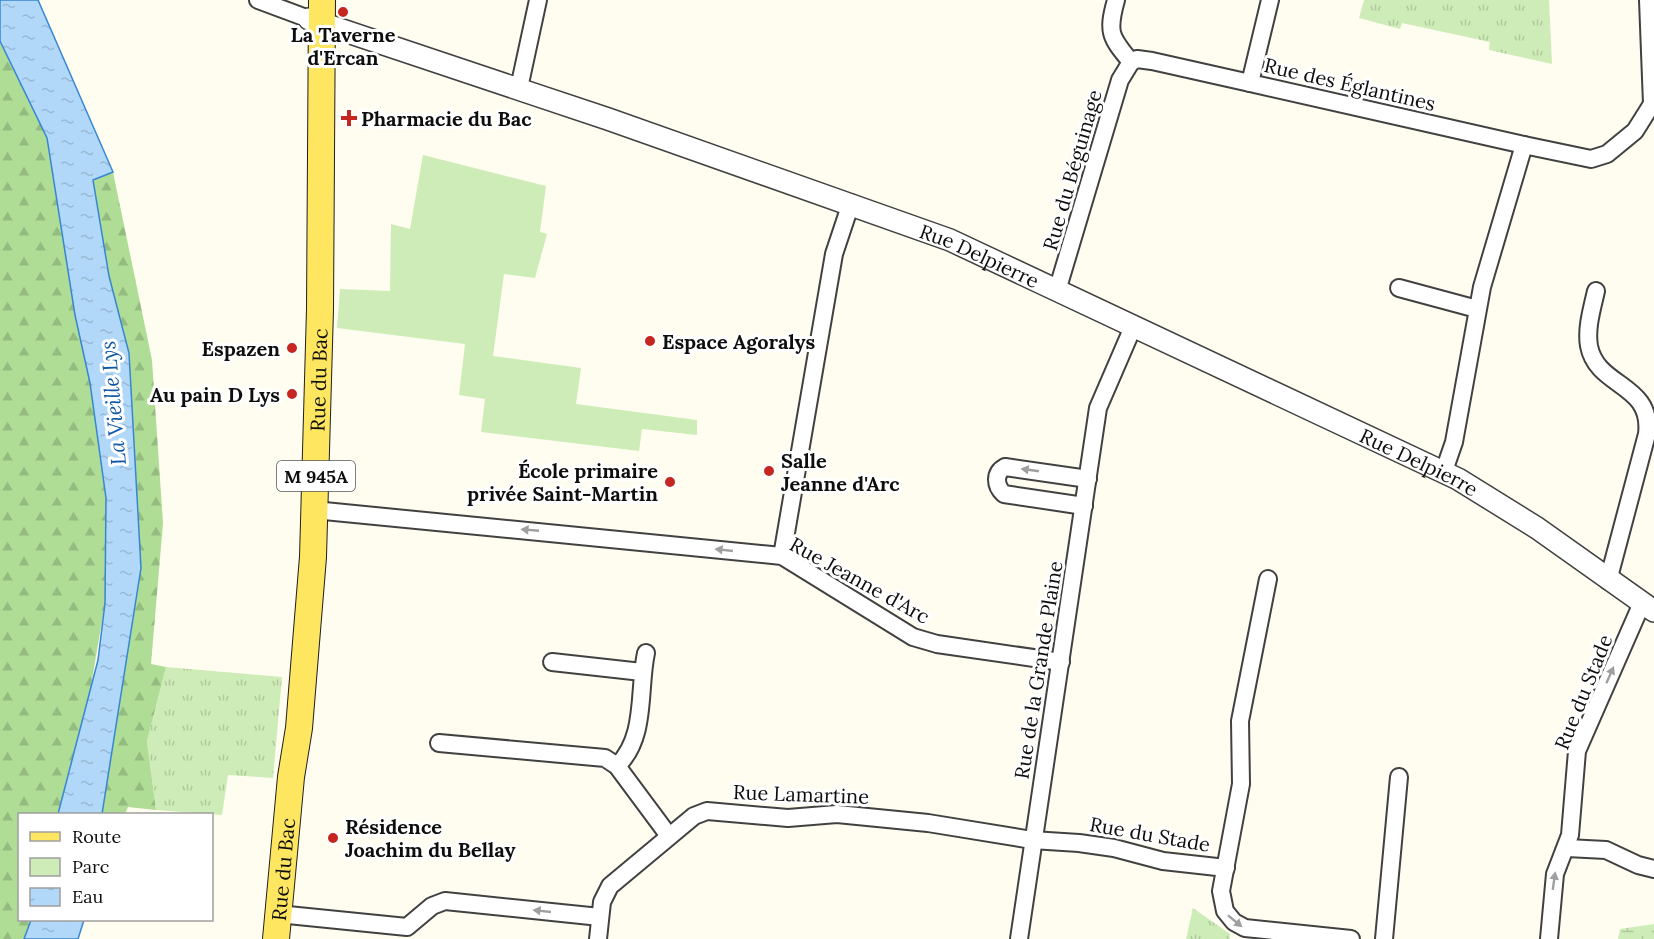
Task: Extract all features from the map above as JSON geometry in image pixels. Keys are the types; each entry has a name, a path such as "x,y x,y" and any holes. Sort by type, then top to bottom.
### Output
{"main road":[{"name":"Rue du Bac","path":"285,927 300,856 299,728 312,582 321,138 316,11"}],"street":[{"path":"258,0 316,11"},
{"path":"519,88 538,0"},
{"path":"1116,0 1110,23 1111,35 1131,62 1143,59 1250,84"},
{"name":"Rue des Églantines","path":"1270,0 1250,84 1581,159 1599,158 1616,149 1643,122 1652,104 1648,0"},
{"name":"Rue Delpierre","path":"316,11 519,88 950,240 1444,471 1537,528 1608,581 1648,607"},
{"name":"Rue du Béguinage","path":"1057,291 1120,80 1131,62"},
{"path":"1444,471 1454,442 1477,309 1524,145"},
{"path":"782,556 834,254 850,203"},
{"path":"1399,288 1477,309"},
{"path":"1596,291 1589,325 1592,356 1602,370 1640,402 1648,415 1647,434 1608,581"},
{"name":"Rue de la Grande Plaine","path":"1018,939 1101,400 1133,327"},
{"path":"1084,506 1004,494 998,488 997,478 999,472 1005,467 1088,479"},
{"name":"Rue Jeanne d'Arc","path":"314,510 782,556 913,637 937,644 1061,662"},
{"path":"1226,868 1241,784 1240,721 1268,579"},
{"name":"Rue du Stade","path":"1549,939 1555,874 1567,848 1577,751 1648,607"},
{"path":"617,766 630,752 636,737 646,652"},
{"path":"552,662 642,672"},
{"path":"439,743 592,755 605,758 617,766 669,836"},
{"path":"1384,939 1399,777"},
{"name":"Rue Lamartine","path":"598,939 603,896 609,886 694,816 707,811 788,818 829,814 928,823"},
{"name":"Rue du Stade","path":"928,823 1032,840 1091,844 1163,861 1226,868 1221,891 1223,906 1229,917 1240,926 1252,930 1351,939"},
{"path":"1567,848 1606,850 1638,865 1654,869"},
{"path":"285,927 411,933 432,906 445,901 600,917"}],"green space":[{"path":"1364,0 1549,0 1552,64 1489,50 1490,42 1402,23 1400,29 1359,18"},
{"path":"0,41 47,138 75,315 90,383 106,498 105,603 88,704 58,813 18,813 18,921 31,921 24,939 0,939"},
{"path":"423,155 546,186 540,232 547,234 535,278 504,274 493,356 581,368 576,404 697,420 697,435 642,429 639,451 481,432 485,399 459,395 465,344 337,328 340,289 390,291 391,224 410,229"},
{"path":"113,172 152,360 163,523 151,664 166,667 147,741 156,810 128,807 125,813 102,813 141,568 129,353 109,276 92,180"},
{"path":"166,667 282,677 273,778 228,775 222,815 156,810 147,741"},
{"path":"1193,908 1230,934 1230,939 1186,939"},
{"path":"1654,924 1654,939 1618,939 1620,929"}],"water":[{"name":"La Vieille Lys","path":"0,0 38,0 113,172 93,180 109,276 129,353 141,568 102,813 58,813 98,660 105,603 106,498 90,383 75,315 47,138 0,41"},
{"path":"31,921 84,921 78,939 24,939"}],"place":[{"name":"La Taverne d'Ercan","path":"343,12"},
{"name":"Pharmacie du Bac","path":"349,118"},
{"name":"Espace Agoralys","path":"650,341"},
{"name":"Espazen","path":"292,348"},
{"name":"Au pain D Lys","path":"292,394"},
{"name":"Salle Jeanne d'Arc","path":"769,471"},
{"name":"École primaire privée Saint-Martin","path":"670,482"},
{"name":"Résidence Joachim du Bellay","path":"333,838"}]}
